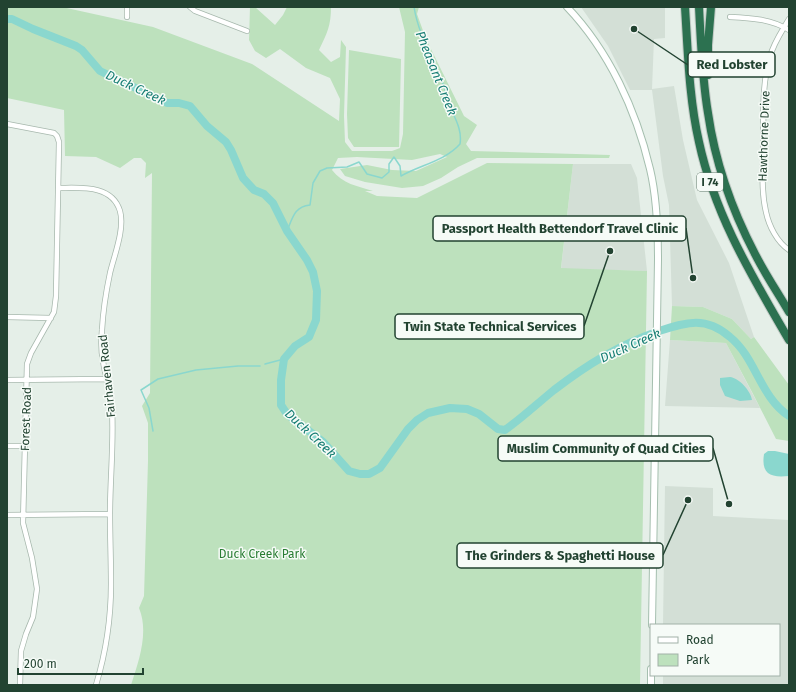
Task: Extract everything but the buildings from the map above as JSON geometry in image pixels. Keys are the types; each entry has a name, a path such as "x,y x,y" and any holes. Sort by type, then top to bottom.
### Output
{"highway":[{"name":"I 74","path":"685,7 687,59 694,113 700,144 710,179 719,207 741,256 789,340"},
{"name":"I 74","path":"698,7 706,102 715,147 734,207 755,254 789,312"},
{"path":"706,102 709,88 708,45 711,7"}],"main road":[{"path":"567,7 594,41 613,72 627,101 642,143 652,184 658,230 658,348 652,624"}],"street":[{"path":"127,7 127,17"},
{"path":"190,7 195,11 247,31"},
{"path":"730,17 764,20 787,28"},
{"name":"Hawthorne Drive","path":"789,19 787,28 770,57 766,75 762,195 772,231 785,248 789,250"},
{"name":"Forest Road","path":"7,124 54,134 57,136 59,142 56,296 54,312 31,352 28,364 23,515 24,528 32,558 36,589 33,617 21,651 20,685"},
{"name":"Fairhaven Road","path":"58,188 82,188 98,190 106,193 116,201 121,212 119,242 110,273 102,331 103,361 112,408 110,514 111,584 110,611 104,654 96,685"},
{"path":"7,317 50,318"},
{"path":"7,380 107,379"},
{"path":"7,446 25,446"},
{"path":"7,515 110,514"}],"shaded area":[{"path":"581,7 665,7 665,38 654,39 652,89 674,86 683,140 697,200 729,263 754,337 751,339 732,319 703,307 672,306 669,205 663,176 652,90 630,90 608,46"},
{"path":"573,164 631,164 637,178 647,271 561,269"},
{"path":"670,340 726,343 760,408 665,406"},
{"path":"665,486 713,488 713,516 789,520 789,685 663,685 663,676 780,676 780,624 663,624"}],"green space":[{"name":"Duck Creek Park","path":"7,7 62,7 153,27 252,64 339,121 340,99 330,78 306,68 280,49 266,58 255,51 249,40 250,7 255,7 275,25 287,7 331,7 328,29 319,50 331,62 340,57 341,40 346,47 344,116 345,142 352,151 392,151 400,148 403,134 405,32 399,7 419,7 417,14 426,39 464,116 477,125 466,144 471,151 610,155 609,158 477,158 423,186 402,188 365,182 345,176 340,169 367,165 392,170 416,171 447,157 440,154 412,160 357,157 338,158 332,170 336,175 346,181 356,186 373,191 365,191 377,196 417,198 487,163 573,164 561,268 647,271 640,685 131,685 140,656 143,637 142,617 139,608 144,596 148,423 142,406 150,393 152,173 145,178 146,163 141,158 134,158 120,168 96,157 65,156 64,110 7,98"},
{"path":"349,50 401,59 399,147 354,147 348,138 347,114"},
{"path":"672,306 703,307 732,319 751,339 754,337 789,385 789,441 776,439 726,343 670,340"}],"water":[{"path":"730,377 737,380 744,386 752,400 740,401 725,396 720,385 720,378"},
{"path":"768,451 789,454 789,476 777,476 768,473 763,461 764,454"}],"waterway":[{"name":"Pheasant Creek","path":"287,231 297,210 310,205 313,183 320,171 327,168 347,167 359,162 367,174 382,178 389,172 389,164 394,157 400,166 401,176 440,159 460,144 459,127 440,76 421,34 414,7"},
{"name":"Duck Creek","path":"7,19 12,19 76,46 82,50 100,71 167,103 179,103 190,106 207,126 226,142 243,178 254,190 264,194 273,203 287,231 307,260 313,272 317,291 316,320 309,337 295,346 284,359 281,380 281,405 287,414 323,442 349,471 360,474 369,474 380,468 408,429 417,420 428,413 450,408 467,409 479,414 498,429 505,430 554,390 604,356 644,336 687,323 713,326 730,337 746,356 771,399 789,416"},
{"path":"265,364 284,359"},
{"path":"153,431 149,408 141,390 158,379 196,370 238,366 260,366"}],"place":[{"name":"Red Lobster","path":"634,29"},
{"name":"Twin State Technical Services","path":"610,251"},
{"name":"Passport Health Bettendorf Travel Clinic","path":"693,278"},
{"name":"The Grinders & Spaghetti House","path":"688,500"},
{"name":"Muslim Community of Quad Cities","path":"729,504"}]}
